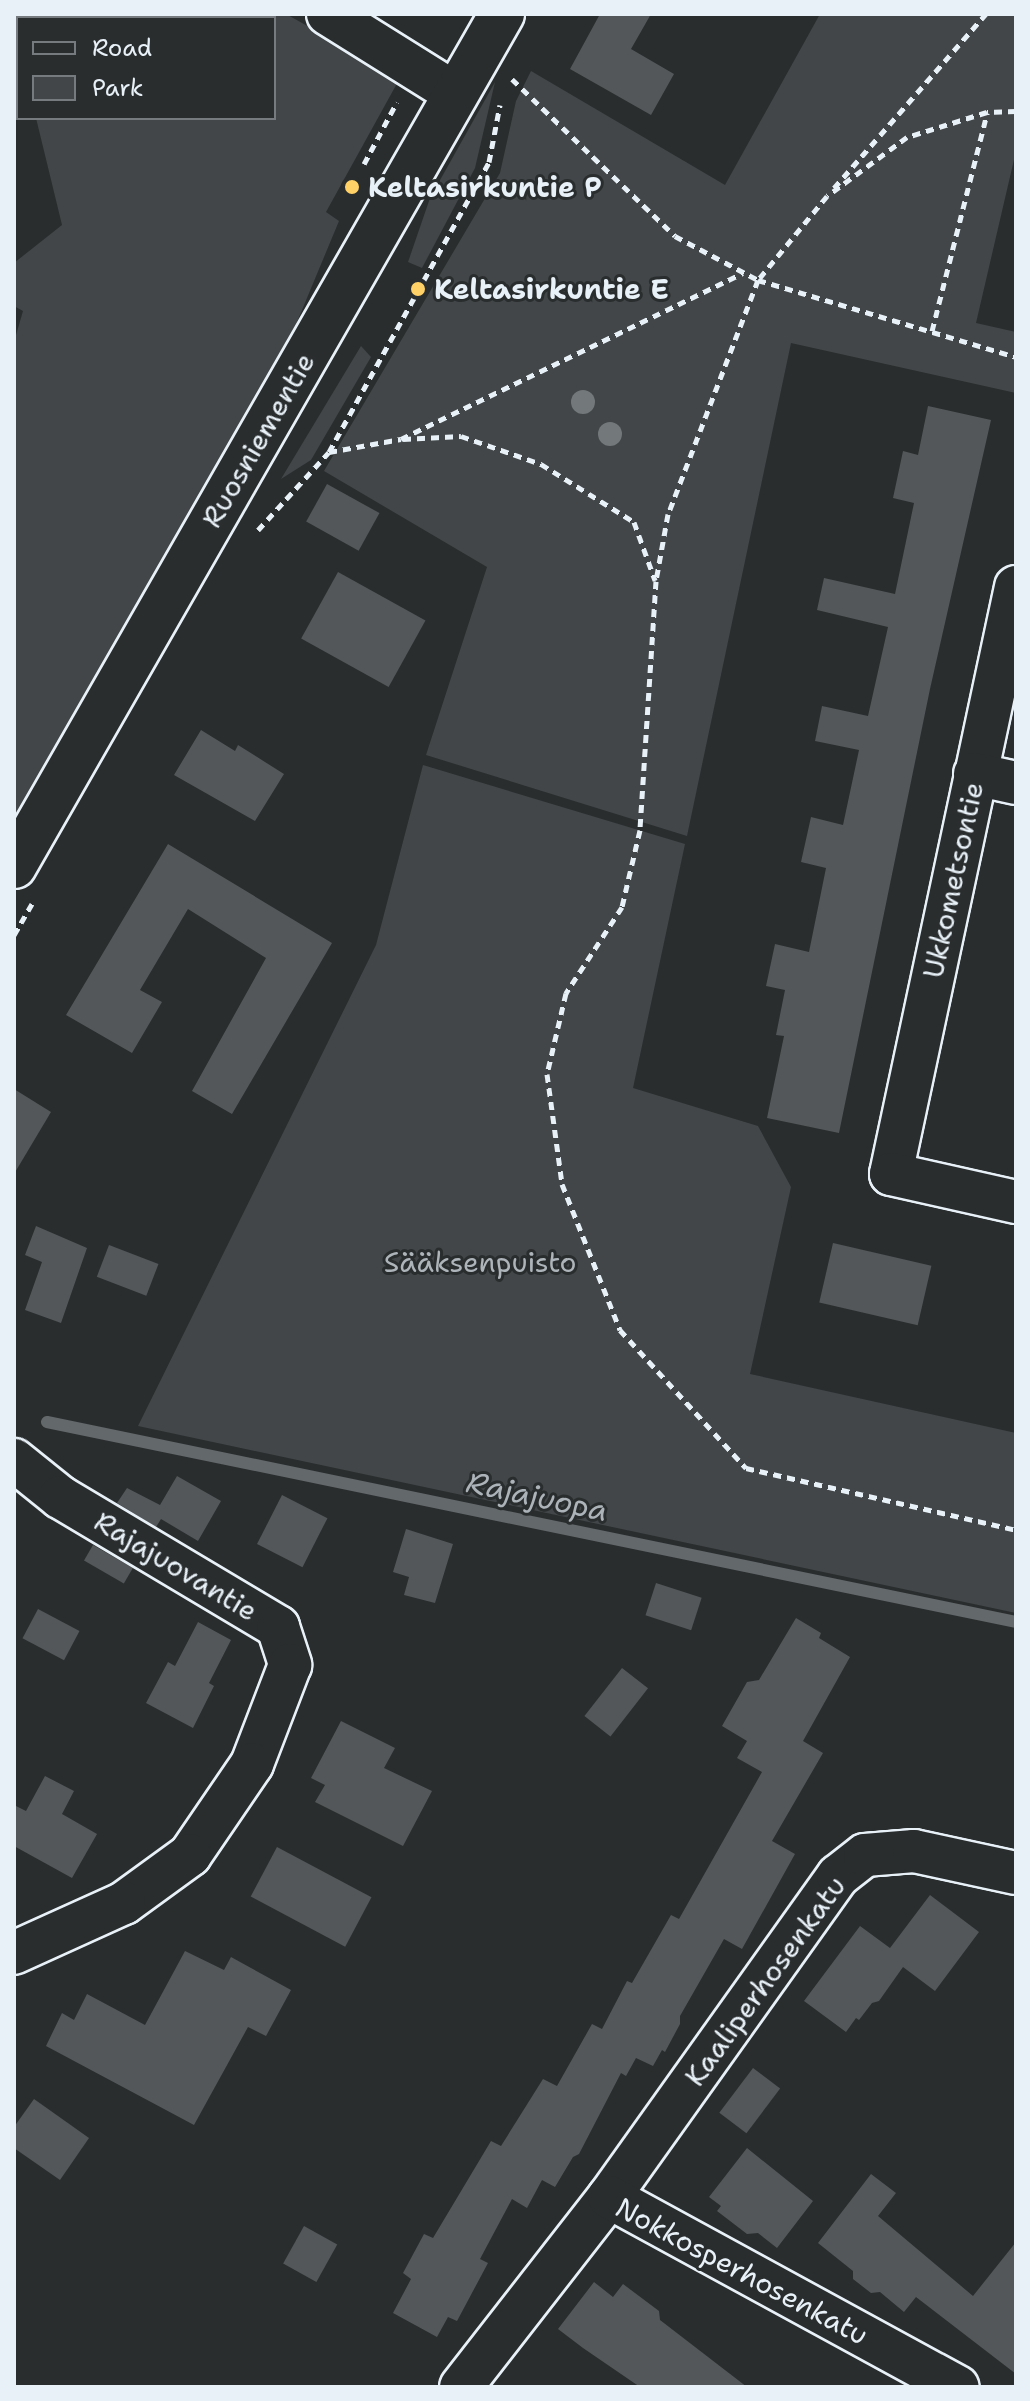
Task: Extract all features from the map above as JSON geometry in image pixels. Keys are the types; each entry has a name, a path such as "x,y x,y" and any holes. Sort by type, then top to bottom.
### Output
{"main road":[{"name":"Ruosniementie","path":"26,881 502,14"}],"street":[{"path":"328,14 456,94"},
{"name":"Ukkometsontie","path":"1016,587 891,1174 1016,1202"},
{"path":"975,774 1016,783"},
{"name":"Rajajuovantie","path":"14,1460 60,1497 278,1627 290,1665 252,1764 190,1855 124,1903 14,1953"},
{"name":"Kaaliperhosenkatu","path":"609,2197 838,1876 865,1855 914,1851 1016,1873"},
{"name":"Nokkosperhosenkatu","path":"461,2387 609,2197 958,2387"}],"path":[{"path":"986,14 758,280 668,514 656,581 640,830 622,907 566,993 547,1074 562,1184 620,1330 746,1468 1016,1530"},
{"path":"359,173 415,68"},
{"path":"503,88 506,73 675,236 758,280 1016,357"},
{"path":"254,535 329,452 489,162 500,103"},
{"path":"827,196 907,137 987,112 1016,111"},
{"path":"932,331 987,112"},
{"path":"401,439 744,272"},
{"path":"329,452 401,439 461,436 541,464 634,522 656,581"},
{"path":"14,935 26,881"}],"green space":[{"path":"14,14 286,14 400,78 326,212 339,221 297,322 14,828 14,342 23,311 14,306 14,263 62,225 36,120 276,120 276,16 16,16 16,30"},
{"path":"820,14 1016,14 1016,151 976,323 1016,332 1016,393 791,343 687,836 426,755 487,567 324,471 500,173 516,101 531,71 725,185"},
{"path":"495,82 475,168 422,268 408,262 430,198"},
{"path":"361,346 371,357 311,460 281,479"},
{"name":"Sääksenpuisto","path":"423,765 685,844 633,1088 758,1126 791,1187 750,1374 1016,1433 1016,1613 138,1426 376,945"}],"building":[{"path":"600,14 651,14 631,49 674,74 651,115 570,69"},
{"path":"928,406 991,420 930,689 839,1133 767,1118 784,1036 776,1035 785,990 766,986 775,944 809,952 826,868 801,862 811,817 843,825 859,750 815,741 822,706 868,716 888,627 817,610 824,578 895,594 914,503 893,498 903,451 918,455"},
{"path":"327,484 379,513 359,551 306,522"},
{"path":"338,572 425,620 389,687 301,638"},
{"path":"201,730 235,751 238,745 284,774 255,821 174,775"},
{"path":"168,844 332,943 232,1114 192,1091 266,958 188,909 140,990 162,1002 132,1053 66,1015"},
{"path":"14,1089 51,1112 14,1174"},
{"path":"36,1226 87,1248 61,1323 25,1310 42,1262 25,1255"},
{"path":"833,1243 931,1266 918,1325 819,1302"},
{"path":"109,1245 158,1264 146,1296 97,1277"},
{"path":"177,1476 221,1501 198,1541 161,1519 156,1527 117,1503 127,1488 160,1505"},
{"path":"282,1495 327,1518 302,1567 257,1544"},
{"path":"406,1529 453,1544 435,1603 404,1595 409,1577 393,1572"},
{"path":"93,1545 133,1568 124,1584 84,1561"},
{"path":"656,1583 702,1598 691,1630 645,1615"},
{"path":"38,1609 79,1631 64,1660 23,1638"},
{"path":"796,1618 821,1633 819,1638 850,1657 803,1741 823,1753 772,1841 795,1854 742,1949 724,1939 680,2016 680,2024 665,2052 662,2050 653,2066 636,2058 626,2076 621,2073 579,2154 573,2157 555,2187 542,2180 527,2208 512,2199 480,2259 488,2263 457,2321 448,2317 437,2337 393,2313 411,2279 403,2273 424,2234 433,2238 491,2141 501,2146 543,2079 557,2086 592,2024 602,2029 627,1981 632,1983 671,1915 679,1919 762,1772 737,1758 747,1741 722,1726 747,1682 759,1680"},
{"path":"198,1622 231,1640 209,1683 214,1686 193,1728 146,1703 168,1662 175,1666"},
{"path":"622,1668 648,1688 610,1736 584,1716"},
{"path":"341,1721 395,1748 384,1768 432,1791 403,1846 315,1802 325,1785 311,1778"},
{"path":"45,1776 74,1791 62,1814 97,1834 72,1878 14,1846 14,1805 26,1811"},
{"path":"277,1847 371,1897 345,1947 251,1896"},
{"path":"930,1895 979,1932 935,1991 903,1967 879,2001 872,2003 859,2020 856,2018 846,2032 804,2001 860,1926 890,1948"},
{"path":"185,1951 224,1970 231,1957 291,1990 266,2036 248,2027 194,2125 46,2046 62,2013 74,2020 87,1994 145,2025"},
{"path":"753,2068 780,2088 746,2133 719,2113"},
{"path":"34,2099 89,2138 60,2180 14,2148 14,2127"},
{"path":"747,2148 813,2201 777,2248 758,2233 747,2234 717,2211 721,2206 709,2197"},
{"path":"871,2174 896,2193 878,2216 973,2296 1016,2242 1016,2374 916,2297 904,2312 880,2292 871,2293 853,2279 853,2271 818,2243"},
{"path":"304,2226 337,2244 316,2282 283,2264"},
{"path":"594,2282 613,2297 623,2284 659,2311 660,2320 747,2387 640,2387 583,2348 558,2329"}],"waterway":[{"name":"Rajajuopa","path":"47,1422 1016,1622"}],"place":[{"name":"Keltasirkuntie P","path":"352,187"},
{"name":"Keltasirkuntie E","path":"418,289"}]}
